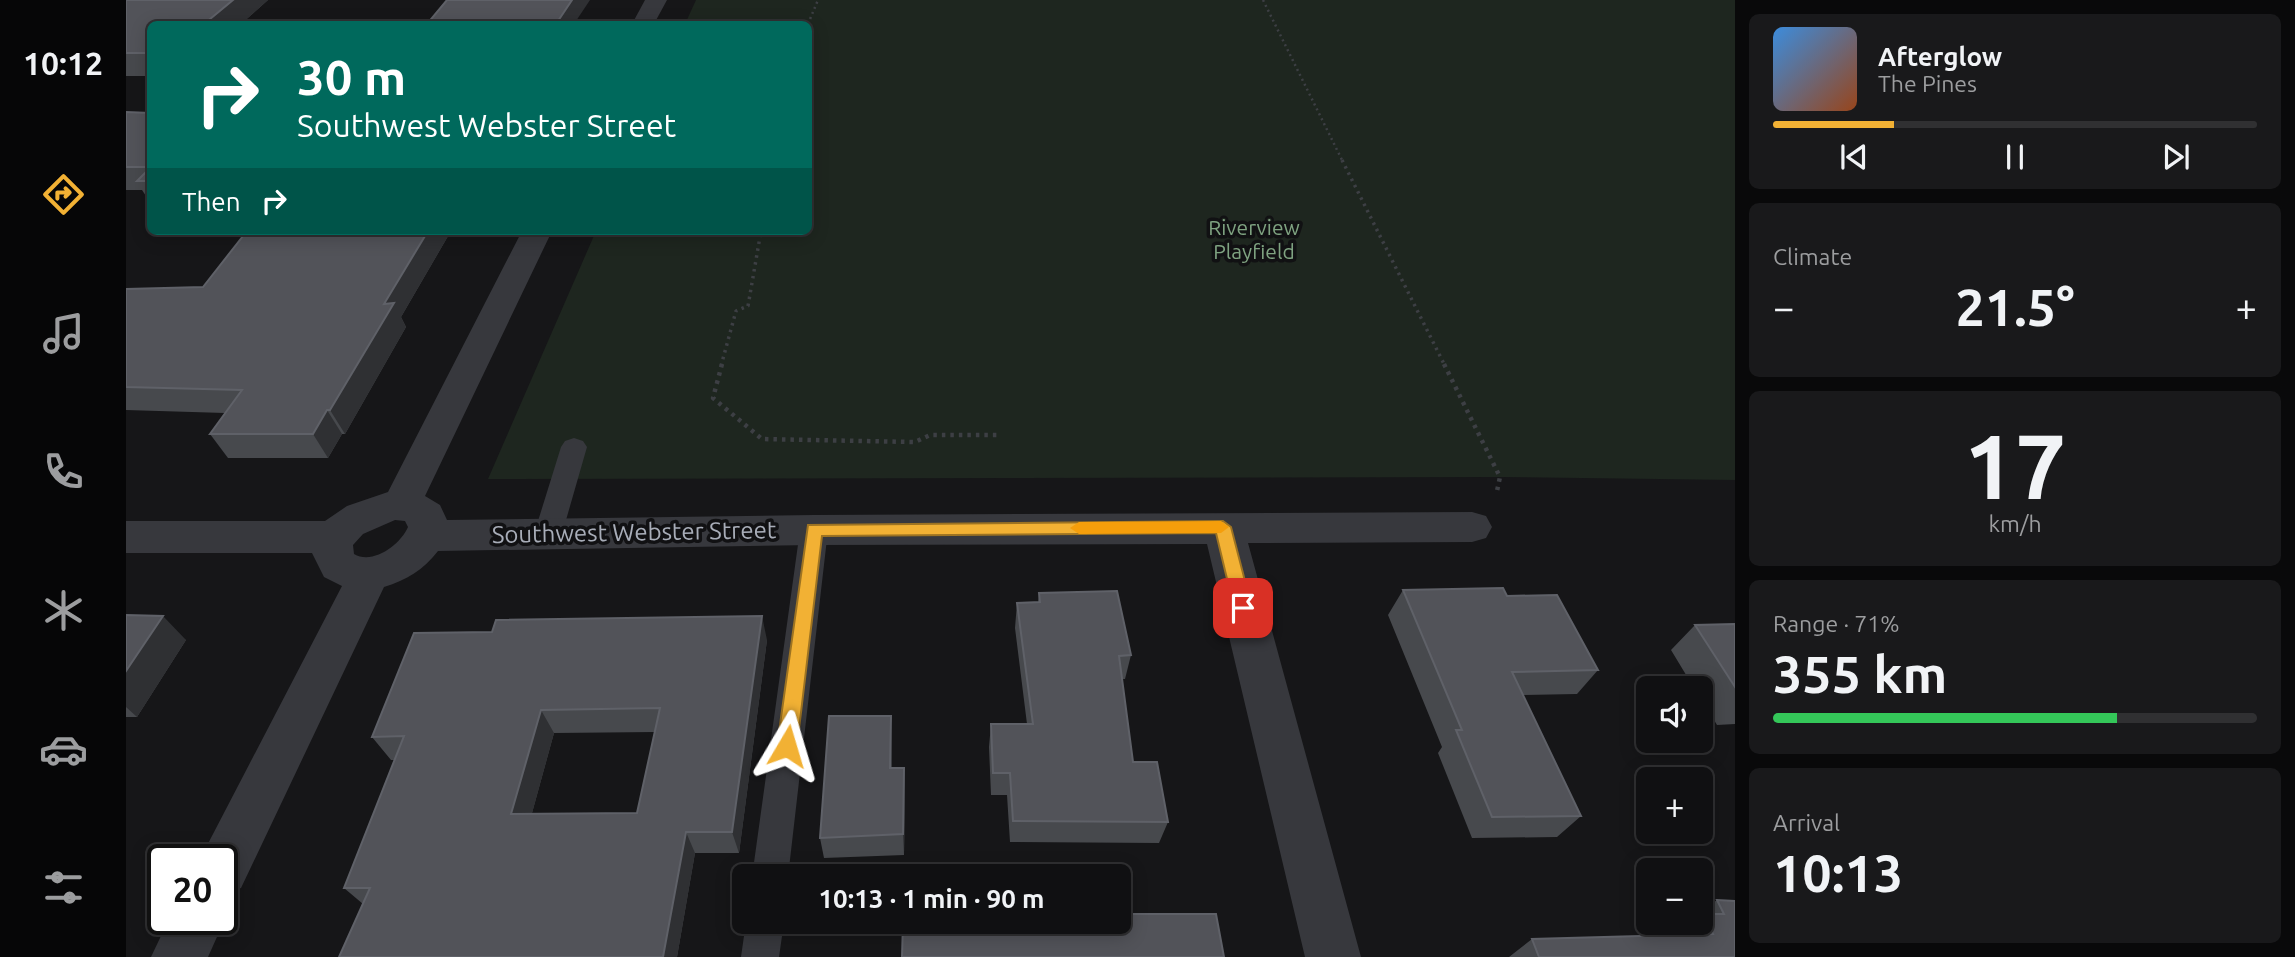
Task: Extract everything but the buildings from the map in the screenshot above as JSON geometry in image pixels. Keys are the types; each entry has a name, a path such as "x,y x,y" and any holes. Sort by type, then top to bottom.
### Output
{"street":[{"path":"645,21 656,0"},
{"path":"401,505 535,235"},
{"path":"401,505 420,511 427,519 426,536 417,551 404,562 389,569 369,573 345,570 336,563 332,554 337,537 351,522 363,513 380,507 401,505"},
{"path":"1223,527 1334,957"},
{"name":"Southwest Webster Street","path":"426,536 814,530 1472,527"},
{"path":"126,537 337,537"},
{"path":"234,844 369,573"},
{"path":"179,957 190,935"}],"lane":[{"path":"548,534 574,447"},
{"path":"772,864 814,530"},
{"path":"760,957 763,934"}],"path":[{"path":"809,21 818,0"},
{"path":"1263,0 1500,477 1499,490 1480,496 1472,527"},
{"path":"760,235 748,306 736,311 713,398 762,439 915,442 930,435 999,435"}],"green space":[{"name":"Riverview Playfield","path":"696,0 1735,0 1735,480 1500,477 488,479 594,235 812,235 812,21 686,21"}],"slow traffic":[{"path":"1079,528 1221,527"}],"route":[{"path":"787,746 814,530 1223,527 1243,608"}]}
